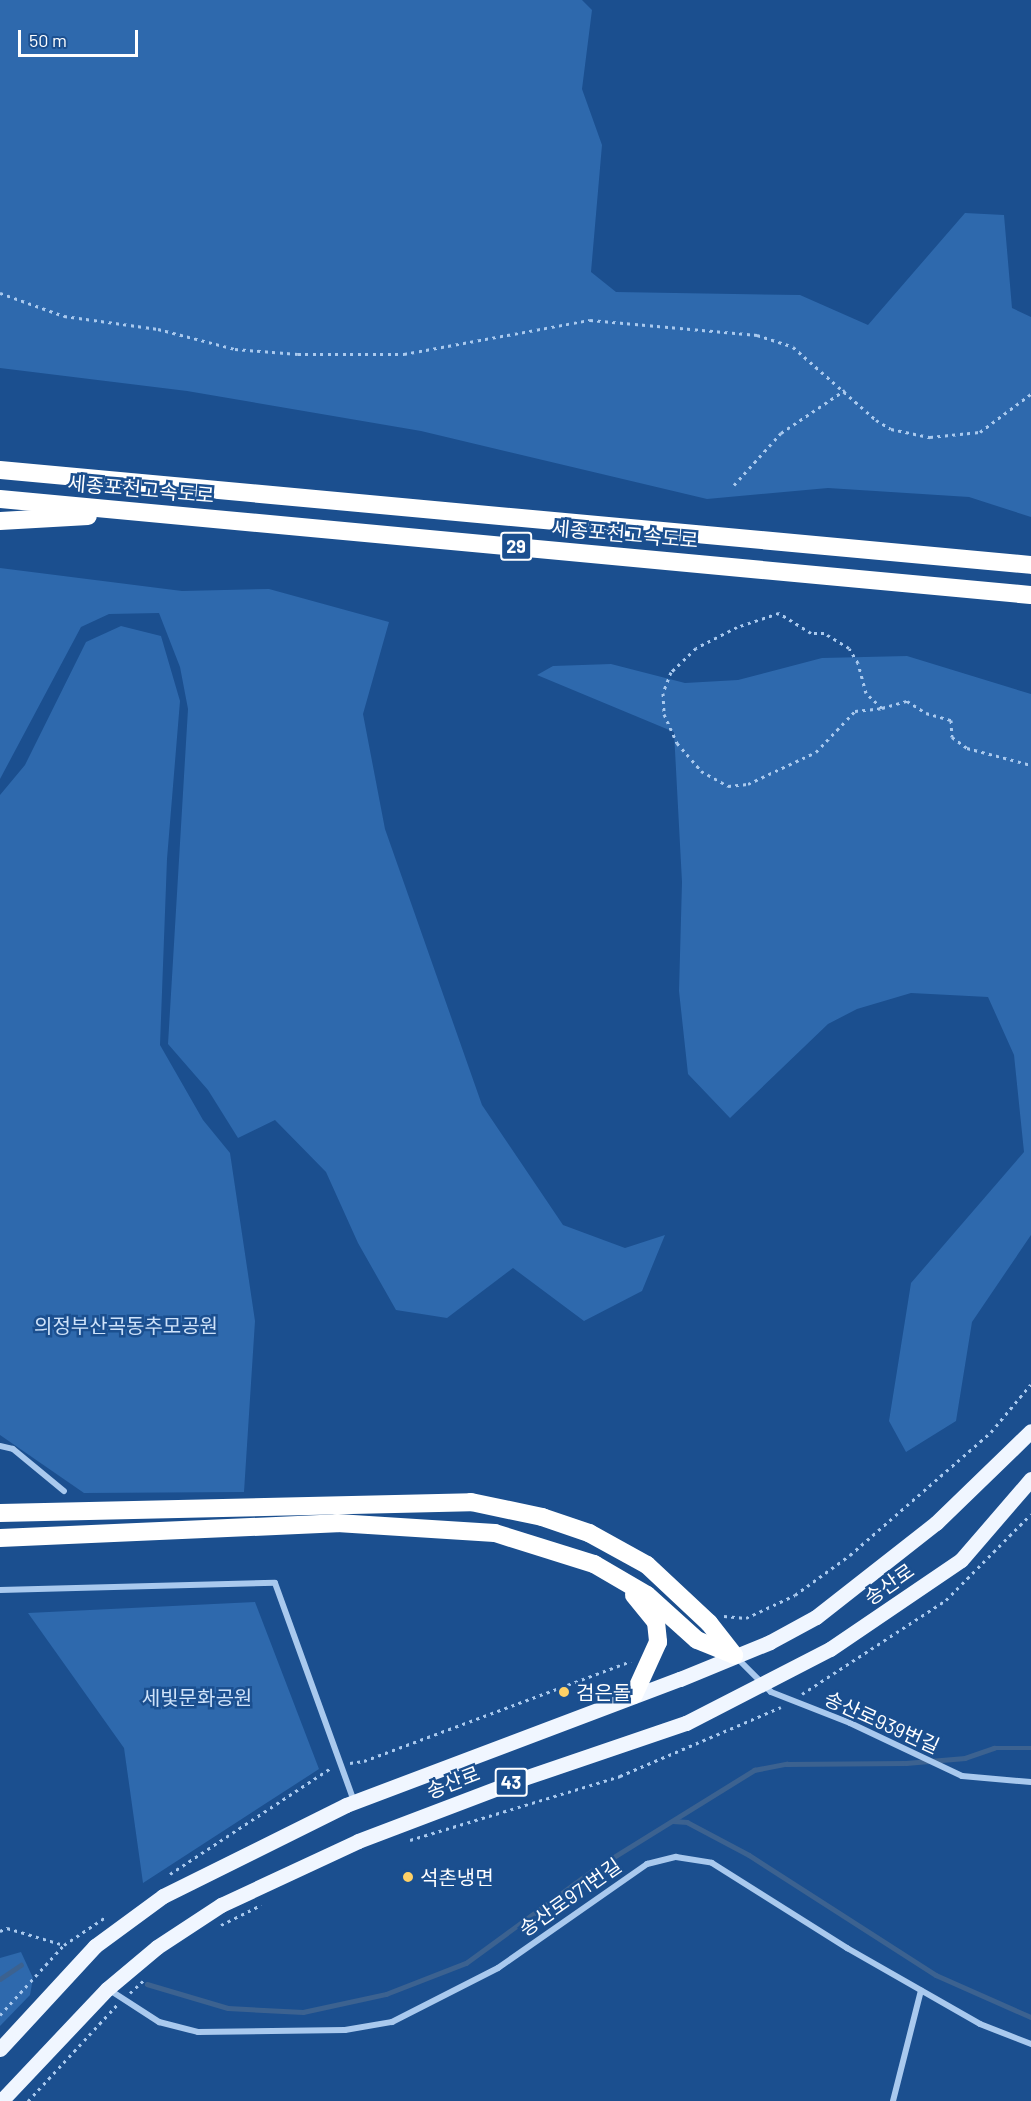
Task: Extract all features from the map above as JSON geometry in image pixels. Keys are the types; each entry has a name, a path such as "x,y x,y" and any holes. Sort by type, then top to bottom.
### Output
{"highway":[{"name":"세종포천고속도로","path":"0,470 1031,565"},
{"name":"세종포천고속도로","path":"0,499 1031,595"},
{"path":"0,521 150,512"},
{"path":"0,1513 471,1502 542,1517 589,1533 647,1565 712,1627 734,1655"},
{"path":"0,1538 337,1523 495,1533 603,1569 647,1595 697,1640 734,1655"},
{"path":"603,1569 637,1598 656,1622 658,1642 634,1695"}],"main road":[{"name":"송산로","path":"0,2049 95,1946 163,1896 354,1802 770,1642 816,1617 936,1523 1031,1431"},
{"name":"송산로","path":"1,2101 107,1989 157,1947 221,1905 358,1841 524,1778 686,1723 830,1649 961,1560 1031,1479"}],"street":[{"path":"0,1446 13,1449 64,1491"},
{"path":"0,1590 275,1583 354,1802"},
{"name":"송산로939번길","path":"734,1655 771,1692 867,1731 955,1773 1031,1782"},
{"name":"송산로971번길","path":"107,1989 159,2022 198,2032 345,2030 392,2022 498,1968 647,1864 676,1857 712,1863 980,2024 1031,2044"},
{"path":"893,2101 921,1990"}],"path":[{"path":"0,293 64,316 158,329 235,349 297,354 404,354 590,320 757,335 793,347 845,390 876,420 891,429 930,436 980,432 1031,394"},
{"path":"734,486 781,433 845,390"},
{"path":"882,708 866,693 849,648 824,633 811,633 779,614 737,627 696,648 671,672 663,693 664,714 677,743 701,771 728,786 748,784 816,752 855,711 882,708 907,701 926,713 951,720 952,736 967,748 1031,765"},
{"path":"712,1627 724,1616 746,1618 795,1595 850,1555 992,1432 1031,1384"},
{"path":"402,1842 620,1776 794,1701 815,1683 946,1600 1031,1514"},
{"path":"166,1877 340,1764 364,1761 634,1660 653,1657"},
{"path":"212,1931 264,1904"},
{"path":"0,2015 64,1945 109,1915"},
{"path":"0,1931 7,1928 64,1945"},
{"path":"28,2101 123,1999 148,1977"}],"green space":[{"path":"0,0 582,0 592,10 582,89 602,145 591,272 616,292 800,295 868,325 965,213 1004,215 1012,308 1031,317 1031,517 969,497 828,488 707,499 421,431 187,391 0,368"},
{"path":"0,568 182,591 269,589 389,622 363,714 385,829 482,1105 563,1225 625,1248 665,1235 642,1291 584,1321 513,1268 447,1318 396,1310 358,1243 326,1172 275,1120 238,1138 208,1090 168,1044 188,709 180,667 159,613 109,614 81,627 0,779"},
{"name":"의정부산곡동추모공원","path":"121,626 161,636 180,701 167,859 160,1045 203,1120 230,1153 255,1321 244,1492 84,1493 0,1435 0,795 25,765 86,642"},
{"path":"907,656 1031,694 1031,1235 972,1322 956,1421 906,1452 889,1421 911,1283 1024,1152 1014,1055 988,997 911,993 857,1009 828,1024 730,1118 688,1074 679,991 682,882 674,732 537,675 553,666 611,664 685,683 738,680 822,658"},
{"name":"세빛문화공원","path":"255,1602 319,1769 143,1883 124,1748 28,1613"},
{"path":"21,1952 33,1978 30,1995 0,2026 0,1958"}],"waterway":[{"path":"147,1984 228,2008 303,2012 386,1994 466,1963 593,1870 754,1770 786,1764 906,1763 965,1758 994,1748 1031,1748"},
{"path":"673,1821 687,1822 749,1855 936,1975 1031,2017"},
{"path":"0,1979 21,1965"}],"place":[{"name":"검은돌","path":"564,1692"},
{"name":"석촌냉면","path":"408,1877"}]}
